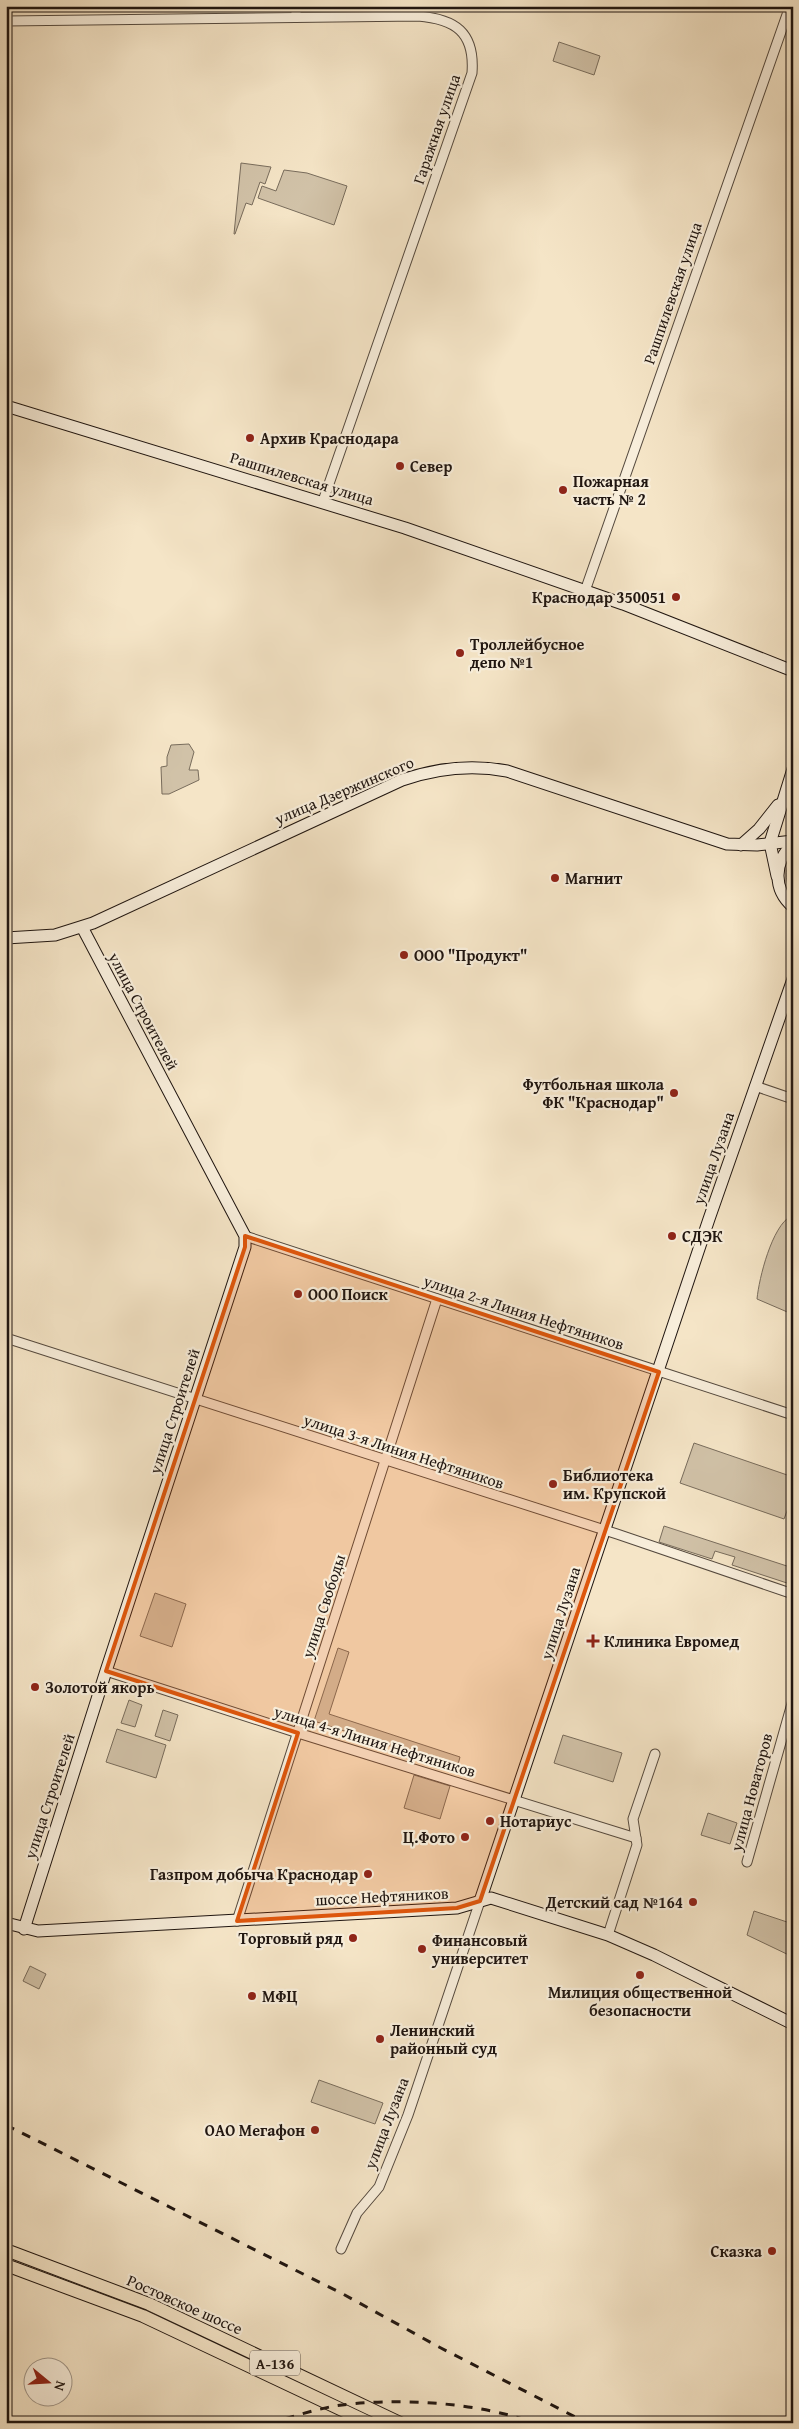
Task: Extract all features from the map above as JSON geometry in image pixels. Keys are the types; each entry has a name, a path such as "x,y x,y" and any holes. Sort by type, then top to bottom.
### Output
{"main road":[{"name":"Ростовское шоссе","path":"6,2250 149,2304 400,2423"},
{"path":"23,2271 28,2258"},
{"name":"Ростовское шоссе","path":"6,2264 143,2316 370,2423"}],"street":[{"path":"296,6 296,17"},
{"name":"Рашпилевская улица","path":"585,591 790,6"},
{"name":"Гаражная улица","path":"6,21 435,17 451,23 462,31 471,47 473,59 472,73 323,501"},
{"name":"Рашпилевская улица","path":"6,406 323,501 585,591 793,671"},
{"name":"улица Дзержинского","path":"6,938 55,935 82,927 402,780 452,767 490,768 507,771 722,842 740,845 793,842"},
{"path":"793,770 770,843 782,893 793,906"},
{"path":"740,845 759,829 784,795"},
{"name":"улица Дзержинского","path":"778,876 781,859 793,842"},
{"name":"улица Строителей","path":"24,1929 106,1671 245,1247 245,1236 82,927"},
{"name":"улица Лузана","path":"341,2249 357,2213 378,2187 408,2115 604,1531 793,979"},
{"path":"755,1086 793,1099"},
{"name":"улица 2-я Линия Нефтяников","path":"245,1236 793,1415"},
{"name":"улица Свободы","path":"237,1921 437,1299"},
{"name":"улица 3-я Линия Нефтяников","path":"6,1338 793,1594"},
{"name":"улица 4-я Линия Нефтяников","path":"106,1671 636,1838"},
{"name":"улица Новаторов","path":"747,1862 793,1700"},
{"path":"608,1935 637,1845 633,1818 655,1754"},
{"name":"шоссе Нефтяников","path":"6,1923 24,1929 38,1930 237,1921 457,1908 491,1898 608,1935 654,1955 793,2024"}],"highlighted area":[{"path":"245,1236 659,1372 480,1901 457,1908 237,1921 298,1733 106,1671 245,1247"}],"shaded area":[{"path":"559,42 600,56 594,75 553,61"},
{"path":"241,163 271,167 265,184 260,182 252,205 246,203 234,234"},
{"path":"284,170 307,173 347,186 334,225 258,198 262,186 276,191"},
{"path":"189,744 194,752 189,770 198,770 199,780 169,794 162,794 161,767 167,766 167,757 171,745"},
{"path":"793,855 793,894 788,885 786,875"},
{"path":"793,1216 792,1314 757,1299 760,1279 772,1241 784,1222"},
{"path":"694,1443 793,1477 793,1495 784,1519 680,1483"},
{"path":"664,1526 793,1568 793,1585 732,1565 735,1557 715,1551 712,1559 659,1542"},
{"path":"155,1593 186,1604 172,1647 140,1636"},
{"path":"338,1648 349,1652 329,1714 460,1757 457,1768 314,1721"},
{"path":"129,1700 142,1705 135,1727 121,1723"},
{"path":"163,1710 178,1715 170,1741 155,1736"},
{"path":"117,1729 166,1745 156,1778 106,1762"},
{"path":"563,1735 622,1753 613,1782 554,1763"},
{"path":"414,1775 450,1786 440,1819 404,1808"},
{"path":"708,1813 737,1823 730,1844 701,1835"},
{"path":"754,1911 793,1924 793,1957 747,1935"},
{"path":"30,1966 46,1974 39,1989 23,1981"},
{"path":"319,2080 383,2103 375,2124 311,2102"}],"railway":[{"path":"6,2125 343,2294 439,2347 587,2423"},
{"path":"268,2423 335,2406 383,2402 436,2403 462,2406 488,2410 533,2423"}],"place":[{"name":"Архив Краснодара","path":"250,438"},
{"name":"Север","path":"400,466"},
{"name":"Пожарная часть № 2","path":"563,490"},
{"name":"Краснодар 350051","path":"676,597"},
{"name":"Троллейбусное депо №1","path":"460,653"},
{"name":"Магнит","path":"555,878"},
{"name":"ООО \"Продукт\"","path":"404,955"},
{"name":"Футбольная школа ФК \"Краснодар\"","path":"674,1093"},
{"name":"СДЭК","path":"672,1236"},
{"name":"ООО Поиск","path":"298,1294"},
{"name":"Библиотека им. Крупской","path":"553,1484"},
{"name":"Клиника Евромед","path":"593,1641"},
{"name":"Золотой якорь","path":"35,1687"},
{"name":"Нотариус","path":"490,1821"},
{"name":"Ц.Фото","path":"465,1837"},
{"name":"Газпром добыча Краснодар","path":"368,1874"},
{"name":"Детский сад №164","path":"693,1902"},
{"name":"Торговый ряд","path":"353,1938"},
{"name":"Финансовый университет","path":"422,1949"},
{"name":"Милиция общественной безопасности","path":"640,1975"},
{"name":"МФЦ","path":"252,1996"},
{"name":"Ленинский районный суд","path":"380,2039"},
{"name":"ОАО Мегафон","path":"315,2130"},
{"name":"Сказка","path":"772,2251"}]}
